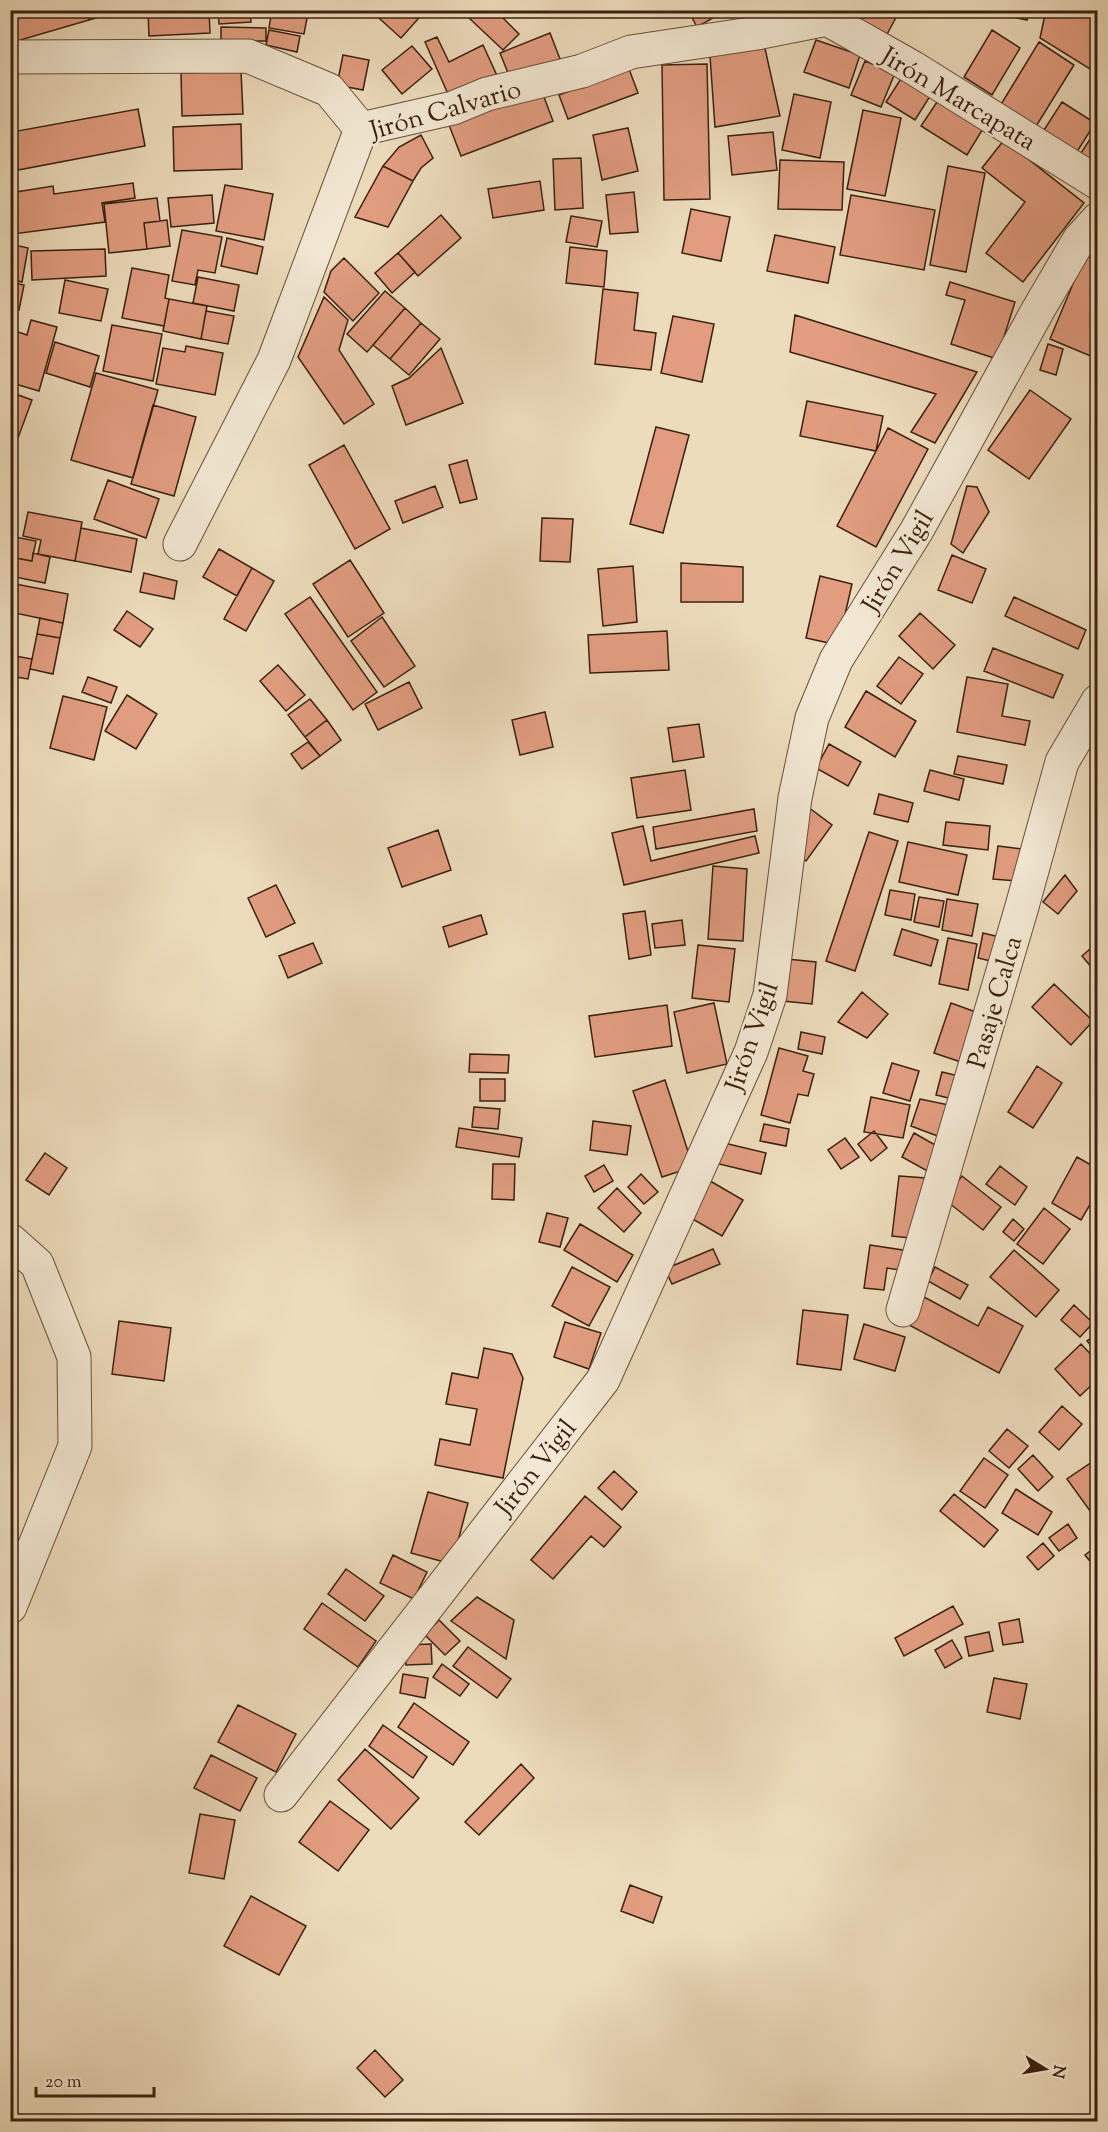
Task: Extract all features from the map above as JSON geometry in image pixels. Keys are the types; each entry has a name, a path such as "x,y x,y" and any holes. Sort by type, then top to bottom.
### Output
{"street":[{"name":"Jirón Calvario","path":"180,544 274,360 361,129 453,108 487,94 582,71 631,52 757,33 827,15"},
{"name":"Jirón Marcapata","path":"827,15 1098,183"},
{"path":"10,57 248,56 329,90 361,129"},
{"name":"Jirón Vigil","path":"281,1795 603,1380 751,1052 770,995 795,798 812,718 836,660 917,530 1038,309 1079,240 1098,219"},
{"name":"Pasaje Calca","path":"903,1310 1021,910 1062,762 1098,701"},
{"path":"10,1240 38,1264 74,1357 75,1446 10,1607"}],"building":[{"path":"10,10 86,10 89,20 10,43"},
{"path":"86,10 121,10 89,20"},
{"path":"209,10 210,33 149,36 148,11"},
{"path":"218,10 250,10 251,22 219,24"},
{"path":"272,10 295,10 308,13 304,34 269,28"},
{"path":"315,10 337,10 336,17 314,13"},
{"path":"370,10 426,10 401,38"},
{"path":"476,10 495,10 519,34 503,50 469,18"},
{"path":"688,10 727,10 697,27"},
{"path":"842,10 900,10 885,38"},
{"path":"980,10 1029,10 1027,20"},
{"path":"1046,10 1098,10 1098,74 1040,38"},
{"path":"221,27 266,28 266,41 221,41"},
{"path":"269,30 300,36 297,52 266,45"},
{"path":"992,30 1020,48 992,95 964,77"},
{"path":"550,33 562,64 512,83 500,53"},
{"path":"437,37 449,62 483,45 499,80 452,103 425,42"},
{"path":"816,40 860,55 849,88 804,72"},
{"path":"1039,42 1074,65 1035,128 1000,106"},
{"path":"764,44 780,116 715,127 710,56"},
{"path":"412,46 432,69 402,94 382,70"},
{"path":"343,55 369,60 363,90 337,85"},
{"path":"865,61 895,73 881,107 851,95"},
{"path":"707,64 710,199 664,200 662,65"},
{"path":"629,69 638,93 568,119 559,95"},
{"path":"241,71 243,114 182,116 181,73"},
{"path":"904,74 932,93 915,120 886,102"},
{"path":"541,89 553,121 461,156 449,125"},
{"path":"794,94 831,102 820,158 782,150"},
{"path":"939,99 984,127 967,155 921,126"},
{"path":"1062,102 1095,123 1075,155 1042,133"},
{"path":"138,109 145,146 18,170 12,132"},
{"path":"863,110 901,118 885,196 847,189"},
{"path":"241,124 242,169 174,171 173,127"},
{"path":"1098,127 1098,167 1079,156"},
{"path":"628,128 638,171 602,180 593,135"},
{"path":"773,132 777,170 732,175 728,136"},
{"path":"421,135 433,158 421,168 413,181 383,166 399,147"},
{"path":"1004,140 1084,203 1023,282 986,253 1025,202 982,168"},
{"path":"581,158 583,208 555,210 553,159"},
{"path":"780,160 844,162 842,210 778,209"},
{"path":"383,166 413,181 388,227 355,217"},
{"path":"948,166 985,173 966,272 930,265"},
{"path":"540,181 544,210 493,218 488,189"},
{"path":"133,183 135,198 102,203 105,222 13,234 10,193 53,186 54,194"},
{"path":"225,185 273,194 264,240 216,231"},
{"path":"634,192 638,232 610,234 606,195"},
{"path":"212,195 214,223 171,227 168,198"},
{"path":"851,195 935,210 924,270 840,255"},
{"path":"157,198 160,221 144,223 147,249 109,253 104,204"},
{"path":"691,209 730,217 721,261 682,253"},
{"path":"441,215 461,238 418,276 398,253"},
{"path":"571,216 602,221 597,247 566,242"},
{"path":"167,220 170,246 147,249 144,223"},
{"path":"182,230 222,237 215,273 198,270 195,285 172,281"},
{"path":"775,235 835,247 828,283 767,271"},
{"path":"227,238 263,247 257,274 221,266"},
{"path":"1092,238 1098,238 1098,345 1093,357 1050,339"},
{"path":"10,244 28,248 22,282 10,279"},
{"path":"570,247 607,251 604,287 566,283"},
{"path":"105,249 106,276 32,280 31,251"},
{"path":"398,253 415,272 392,293 375,273"},
{"path":"344,258 379,293 353,321 324,292 331,271"},
{"path":"132,268 169,275 165,298 169,299 164,326 122,318"},
{"path":"198,277 239,285 234,311 193,303"},
{"path":"65,280 108,289 101,321 59,313"},
{"path":"10,282 24,285 19,310 10,308"},
{"path":"950,282 1015,302 997,359 951,344 965,300 946,295"},
{"path":"603,289 638,293 634,330 656,333 651,370 595,364"},
{"path":"385,291 405,308 367,352 347,334"},
{"path":"324,297 348,320 339,350 374,404 344,424 298,357"},
{"path":"169,299 207,306 201,339 163,331"},
{"path":"405,308 421,323 390,359 373,345"},
{"path":"206,311 234,316 228,344 201,339"},
{"path":"10,314 16,316 12,330 27,335 31,320 57,327 39,391 12,383 15,372 10,371"},
{"path":"795,315 977,372 935,443 911,432 936,394 790,352"},
{"path":"673,316 714,324 702,382 661,373"},
{"path":"421,323 440,339 409,375 390,359"},
{"path":"112,325 162,334 153,381 103,371"},
{"path":"55,342 99,356 90,387 46,373"},
{"path":"1048,344 1063,349 1056,375 1040,370"},
{"path":"186,346 223,353 215,395 156,384 163,348 185,352"},
{"path":"441,348 463,403 406,425 392,386 409,378"},
{"path":"96,373 158,390 133,478 71,460"},
{"path":"1030,390 1071,419 1029,479 988,450"},
{"path":"10,392 32,400 15,446 10,445"},
{"path":"807,401 883,416 876,451 800,436"},
{"path":"153,405 196,417 174,496 131,484"},
{"path":"656,427 689,435 663,533 630,524"},
{"path":"888,428 928,449 876,547 837,526"},
{"path":"344,445 390,529 355,549 309,465"},
{"path":"467,460 477,499 460,503 449,465"},
{"path":"108,480 159,499 146,538 94,519"},
{"path":"435,486 443,507 403,523 395,501"},
{"path":"967,486 977,487 989,512 963,553 951,544"},
{"path":"28,512 82,522 75,561 38,554 41,540 23,536"},
{"path":"542,518 573,519 570,562 540,561"},
{"path":"81,528 137,539 131,572 75,561"},
{"path":"10,536 36,541 32,561 10,557"},
{"path":"219,549 252,568 237,596 203,577"},
{"path":"33,553 50,557 45,583 10,576 10,557 32,561"},
{"path":"952,555 986,569 972,603 938,590"},
{"path":"350,560 384,613 348,637 313,584"},
{"path":"681,563 743,567 743,602 681,602"},
{"path":"633,566 637,622 603,626 598,569"},
{"path":"252,568 274,581 246,631 224,619"},
{"path":"144,573 177,581 174,599 140,592"},
{"path":"820,576 852,584 838,645 806,638"},
{"path":"10,583 68,594 63,623 10,612"},
{"path":"310,597 377,692 353,710 285,614"},
{"path":"1014,597 1086,630 1078,649 1005,616"},
{"path":"127,611 153,629 140,647 114,630"},
{"path":"920,613 955,645 933,669 899,636"},
{"path":"382,617 415,666 384,687 351,641"},
{"path":"40,618 63,623 60,638 37,634"},
{"path":"667,631 669,670 590,673 588,635"},
{"path":"37,634 60,638 53,674 30,669"},
{"path":"993,648 1063,675 1053,698 984,671"},
{"path":"10,655 32,659 28,679 10,676"},
{"path":"899,657 923,674 901,704 877,686"},
{"path":"278,665 305,695 286,711 260,681"},
{"path":"88,677 117,687 111,703 82,692"},
{"path":"967,677 1008,684 1002,716 1030,721 1025,745 957,732"},
{"path":"409,682 422,708 378,730 365,704"},
{"path":"866,691 916,721 895,757 845,727"},
{"path":"127,695 157,714 136,749 105,731"},
{"path":"63,696 107,707 94,760 50,748"},
{"path":"310,699 327,720 305,737 288,715"},
{"path":"545,712 553,747 520,755 512,720"},
{"path":"327,720 341,740 320,756 305,737"},
{"path":"699,724 704,757 673,762 668,728"},
{"path":"308,742 320,756 302,769 291,754"},
{"path":"829,744 861,762 848,786 816,768"},
{"path":"958,756 1007,765 1003,784 954,774"},
{"path":"685,770 691,810 637,818 631,778"},
{"path":"930,770 964,779 959,800 924,791"},
{"path":"879,794 913,803 908,822 874,814"},
{"path":"800,801 832,825 806,861 794,852"},
{"path":"754,809 757,831 656,849 653,827"},
{"path":"946,822 990,826 988,850 943,845"},
{"path":"643,826 651,861 755,836 759,853 624,885 612,833"},
{"path":"438,830 451,870 402,887 388,848"},
{"path":"869,832 898,841 855,971 826,961"},
{"path":"908,842 967,855 958,895 899,882"},
{"path":"998,846 1021,849 1017,881 993,879"},
{"path":"713,866 747,869 743,941 708,939"},
{"path":"1065,875 1077,891 1058,914 1043,902"},
{"path":"276,885 295,923 266,937 248,898"},
{"path":"890,890 915,894 911,920 885,915"},
{"path":"919,897 944,901 939,927 914,922"},
{"path":"947,899 978,904 972,936 942,930"},
{"path":"645,911 651,955 629,959 623,914"},
{"path":"481,915 487,934 449,947 443,927"},
{"path":"682,920 685,945 655,948 652,924"},
{"path":"902,929 938,940 931,966 894,955"},
{"path":"983,933 1008,939 1003,964 978,958"},
{"path":"948,938 977,944 968,990 939,984"},
{"path":"1098,942 1098,975 1082,956"},
{"path":"313,943 322,963 288,978 279,956"},
{"path":"698,945 735,949 729,1002 692,998"},
{"path":"787,959 816,962 812,1004 783,1001"},
{"path":"1054,984 1093,1021 1071,1045 1032,1007"},
{"path":"862,992 888,1014 867,1038 838,1022"},
{"path":"714,1003 727,1064 687,1073 674,1012"},
{"path":"951,1003 984,1015 967,1064 934,1053"},
{"path":"667,1005 672,1046 595,1057 589,1016"},
{"path":"801,1032 825,1037 822,1054 798,1049"},
{"path":"779,1048 808,1056 803,1071 814,1074 808,1096 798,1094 790,1123 761,1115"},
{"path":"470,1054 509,1055 508,1073 469,1072"},
{"path":"892,1063 919,1071 910,1101 883,1093"},
{"path":"1037,1066 1062,1083 1033,1128 1008,1112"},
{"path":"942,1072 963,1077 957,1100 936,1095"},
{"path":"480,1079 505,1079 505,1101 480,1101"},
{"path":"665,1080 693,1167 662,1177 633,1091"},
{"path":"871,1097 910,1105 903,1138 864,1132"},
{"path":"920,1099 949,1105 940,1137 911,1126"},
{"path":"474,1107 500,1109 498,1129 472,1127"},
{"path":"593,1121 631,1126 627,1155 590,1150"},
{"path":"764,1124 789,1129 786,1146 760,1141"},
{"path":"459,1128 522,1138 519,1157 456,1147"},
{"path":"874,1131 887,1148 871,1161 858,1144"},
{"path":"914,1133 944,1150 931,1173 902,1157"},
{"path":"845,1138 859,1157 841,1169 828,1150"},
{"path":"720,1142 766,1153 761,1174 715,1163"},
{"path":"45,1153 67,1168 49,1195 26,1180"},
{"path":"1077,1157 1098,1169 1098,1191 1081,1220 1052,1203"},
{"path":"493,1164 515,1164 514,1200 492,1199"},
{"path":"604,1165 613,1181 594,1192 585,1176"},
{"path":"1000,1166 1027,1187 1015,1205 986,1184"},
{"path":"641,1174 658,1192 644,1204 628,1187"},
{"path":"899,1176 926,1178 919,1239 892,1236"},
{"path":"962,1176 1001,1207 983,1230 944,1199"},
{"path":"705,1178 743,1200 722,1236 684,1214"},
{"path":"617,1188 641,1213 624,1232 598,1208"},
{"path":"1044,1208 1070,1229 1043,1264 1017,1244"},
{"path":"547,1213 568,1218 560,1247 539,1242"},
{"path":"1013,1219 1024,1229 1014,1241 1003,1232"},
{"path":"580,1224 633,1255 617,1282 564,1250"},
{"path":"870,1245 909,1251 906,1271 887,1268 884,1290 864,1288"},
{"path":"713,1249 720,1264 672,1284 665,1269"},
{"path":"1014,1250 1059,1290 1036,1317 990,1277"},
{"path":"572,1267 610,1287 589,1326 552,1306"},
{"path":"935,1267 968,1285 960,1299 928,1281"},
{"path":"924,1297 978,1326 988,1307 1023,1326 999,1373 909,1325"},
{"path":"1074,1305 1093,1323 1080,1337 1061,1320"},
{"path":"803,1310 848,1315 841,1370 797,1364"},
{"path":"119,1321 171,1328 164,1381 112,1374"},
{"path":"565,1322 601,1333 589,1369 554,1357"},
{"path":"864,1324 905,1337 895,1371 854,1359"},
{"path":"1098,1333 1098,1354 1087,1341"},
{"path":"1081,1344 1098,1362 1098,1379 1080,1396 1055,1369"},
{"path":"484,1348 512,1354 523,1378 503,1478 435,1465 440,1439 470,1445 477,1409 446,1404 452,1373 478,1378"},
{"path":"1062,1406 1082,1424 1059,1450 1039,1432"},
{"path":"1007,1429 1028,1446 1009,1468 989,1451"},
{"path":"1033,1455 1053,1477 1038,1491 1018,1469"},
{"path":"984,1458 1008,1475 985,1508 960,1491"},
{"path":"1095,1460 1098,1464 1098,1522 1067,1479"},
{"path":"614,1471 637,1492 622,1510 598,1488"},
{"path":"1016,1489 1052,1512 1038,1535 1002,1513"},
{"path":"428,1492 468,1503 452,1564 411,1553"},
{"path":"954,1494 998,1530 984,1547 940,1511"},
{"path":"585,1496 621,1527 604,1547 591,1536 553,1579 531,1560"},
{"path":"1068,1524 1077,1538 1059,1551 1049,1538"},
{"path":"1043,1543 1054,1556 1038,1570 1027,1557"},
{"path":"1098,1545 1098,1571 1085,1555"},
{"path":"393,1555 427,1572 414,1599 380,1583"},
{"path":"346,1569 384,1596 365,1621 328,1594"},
{"path":"477,1597 514,1620 506,1659 451,1621"},
{"path":"322,1603 376,1641 358,1667 304,1629"},
{"path":"953,1606 963,1624 904,1656 895,1638"},
{"path":"1019,1619 1023,1642 1003,1645 999,1623"},
{"path":"439,1620 460,1641 445,1655 425,1635"},
{"path":"989,1632 993,1651 969,1656 965,1637"},
{"path":"952,1640 962,1658 945,1668 935,1650"},
{"path":"431,1644 432,1664 406,1665 405,1645"},
{"path":"468,1647 511,1679 497,1698 453,1666"},
{"path":"442,1664 469,1684 460,1696 433,1677"},
{"path":"403,1674 428,1678 425,1698 400,1693"},
{"path":"994,1678 1027,1684 1020,1719 987,1712"},
{"path":"414,1703 469,1742 453,1765 398,1727"},
{"path":"238,1705 296,1734 276,1772 218,1742"},
{"path":"383,1725 427,1757 413,1778 369,1746"},
{"path":"365,1749 419,1798 391,1829 338,1780"},
{"path":"211,1755 257,1778 240,1811 194,1788"},
{"path":"521,1764 534,1778 479,1835 465,1822"},
{"path":"330,1801 369,1830 338,1871 299,1842"},
{"path":"200,1814 235,1820 224,1879 189,1873"},
{"path":"630,1885 662,1897 653,1923 621,1911"},
{"path":"251,1896 306,1926 279,1975 224,1946"},
{"path":"375,2050 403,2080 385,2097 357,2068"}]}
